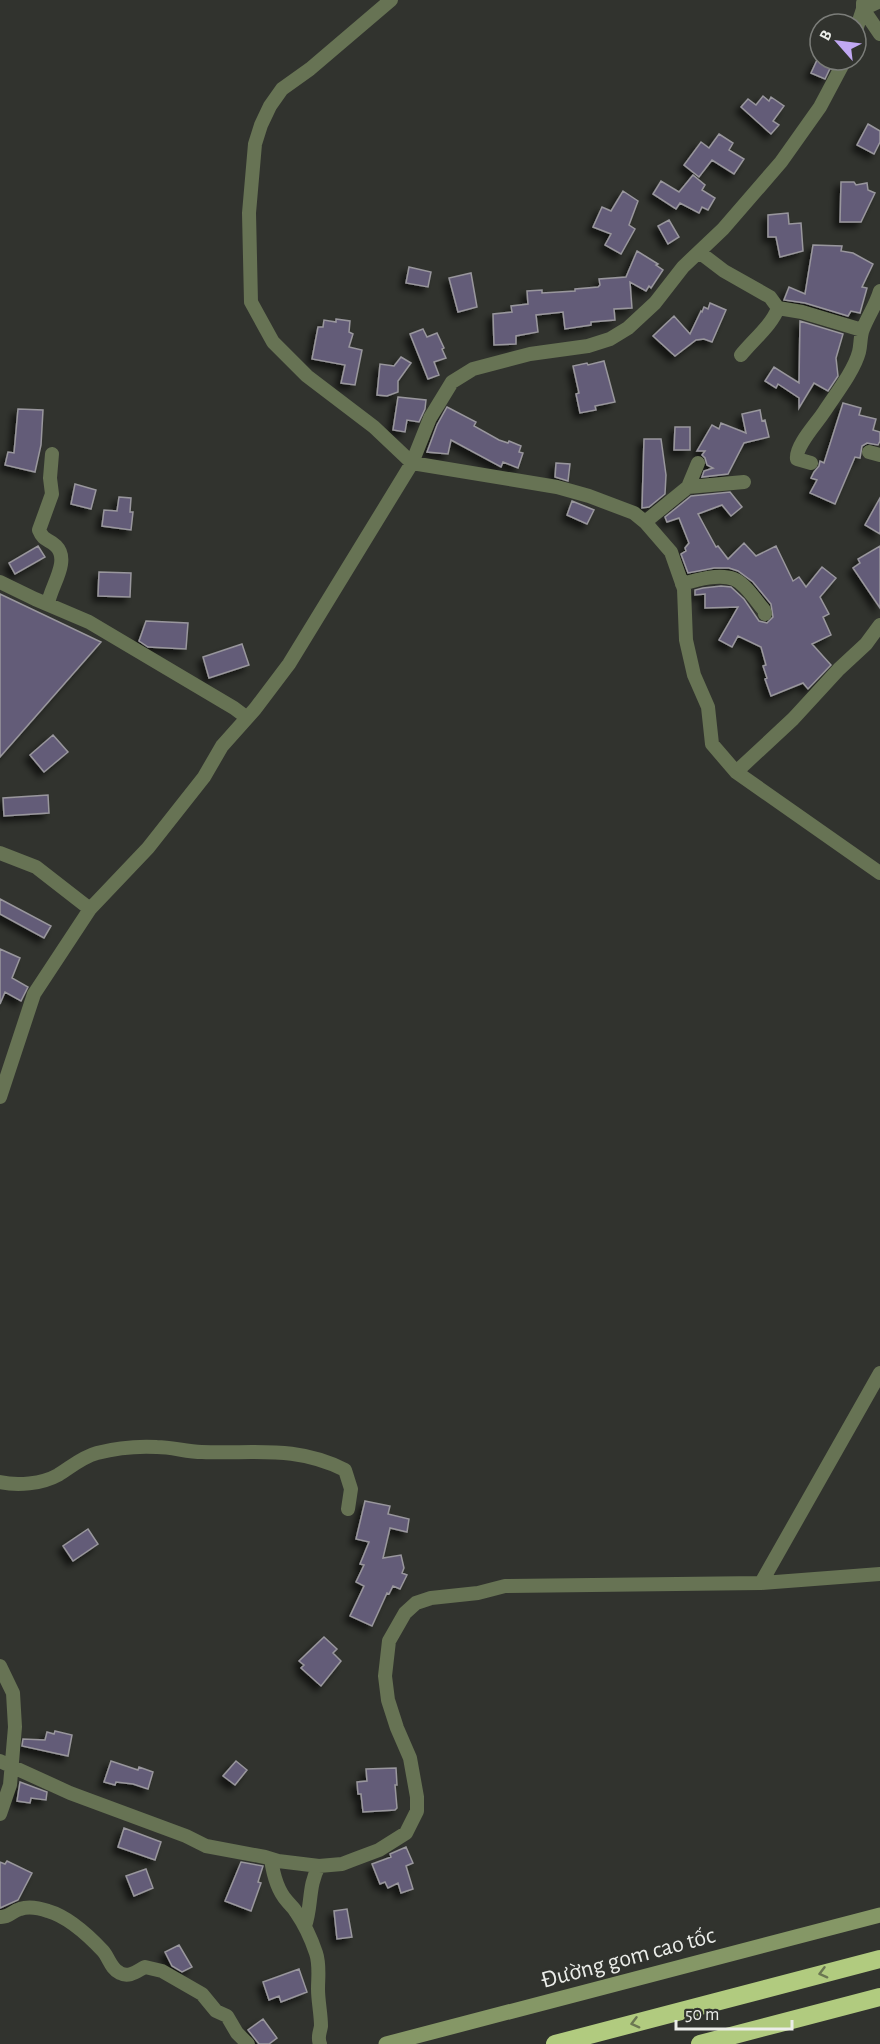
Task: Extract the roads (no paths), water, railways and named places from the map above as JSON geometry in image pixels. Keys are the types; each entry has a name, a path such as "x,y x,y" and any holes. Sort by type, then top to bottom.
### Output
{"highway":[{"path":"555,2044 880,1959"},
{"path":"700,2044 880,1997"}],"main road":[{"name":"Đường gom cao tốc","path":"386,2044 880,1914"}],"street":[{"path":"391,0 310,69 282,89 270,106 255,144 249,213 251,302 273,342 307,376 374,427 412,463 557,487 634,513 645,522 671,552 682,584 686,640 694,675 708,707 712,744 736,772 880,873"},
{"path":"880,1 863,5 880,34"},
{"path":"0,1097 34,994 90,909 155,839 204,777 222,746 289,664 412,463 430,418 452,382 472,369 531,354 588,346 610,339 628,328 655,303 683,267 723,229 781,162 820,107 839,72"},
{"path":"699,252 724,270 770,297 778,309 802,312 862,330"},
{"path":"811,463 797,459 796,454 859,353 862,330 877,303 880,291"},
{"path":"741,355 774,320 778,309"},
{"path":"48,604 49,593 60,572 61,558 56,546 42,538 39,530 52,494 50,478 52,454"},
{"path":"645,522 687,487 698,463"},
{"path":"687,487 744,482"},
{"path":"682,584 699,579 722,577 734,579 745,588 765,614"},
{"path":"0,582 89,622 246,717"},
{"path":"736,772 793,720 839,669 866,644 880,626"},
{"path":"0,853 36,867 90,909"},
{"path":"760,1583 880,1373"},
{"path":"0,1482 13,1485 49,1480 71,1464 96,1453 135,1447 199,1452 270,1451 299,1454 328,1461 345,1470 351,1489 348,1509"},
{"path":"6,1764 70,1793 206,1846 290,1863 319,1866 342,1864 386,1846 406,1833 417,1811 413,1769 392,1714 385,1676 389,1641 405,1613 416,1603 431,1598 478,1593 505,1586 760,1583 880,1574"},
{"path":"0,1666 13,1693 15,1727 6,1764 10,1785 0,1814"},
{"path":"271,1858 273,1872 281,1892 305,1926 318,1961 321,2027 318,2040 320,2044"},
{"path":"305,1926 309,1915 312,1881 319,1866"},
{"path":"0,1917 7,1918 19,1909 31,1907 49,1911 77,1927 105,1953 111,1965 120,1973 130,1975 145,1967 162,1971 202,1994 216,2011 227,2016 237,2034 248,2044"}]}
